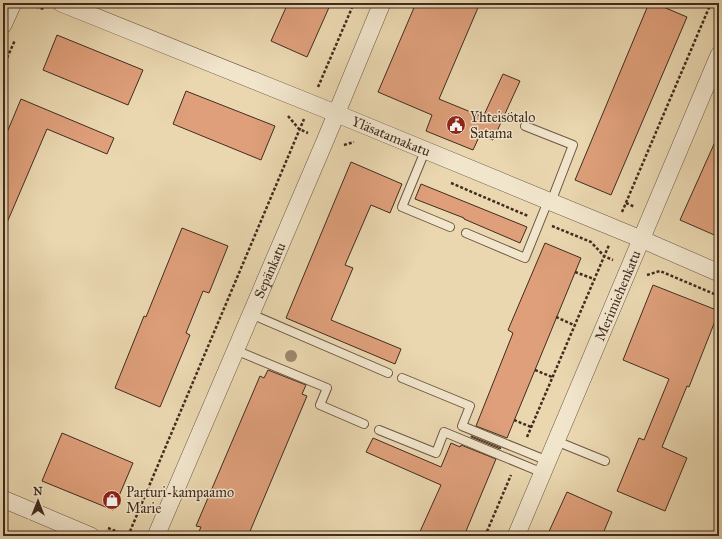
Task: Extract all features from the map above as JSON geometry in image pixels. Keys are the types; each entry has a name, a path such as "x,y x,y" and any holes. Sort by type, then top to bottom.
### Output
{"street":[{"path":"3,25 13,3"},
{"name":"Yläsatamakatu","path":"61,3 335,113 641,239 719,273"},
{"name":"Sepänkatu","path":"156,536 322,148 335,113 382,3"},
{"name":"Merimiehenkatu","path":"516,536 719,55"},
{"path":"3,499 91,536"}],"lane":[{"path":"466,233 525,258 573,145 525,126"},
{"path":"426,151 402,207 450,226"},
{"path":"251,314 388,373"},
{"path":"235,350 327,388 320,405 364,424"},
{"path":"402,378 470,406 462,426 521,450 545,467"},
{"path":"379,430 436,453 444,432 516,462 545,467"},
{"path":"556,441 605,461"}],"path":[{"path":"128,536 310,103 354,3"},
{"path":"521,450 711,3"},
{"path":"353,142 360,145"},
{"path":"447,182 591,242 604,256"},
{"path":"660,271 719,296"},
{"path":"576,272 594,279"},
{"path":"556,317 574,325"},
{"path":"535,370 552,377"},
{"path":"514,420 531,427"},
{"path":"485,536 516,462"}],"building":[{"path":"288,3 331,3 307,57 271,41"},
{"path":"416,3 480,3 439,99 483,117 503,74 520,81 493,140 480,135 473,150 426,131 432,115 378,92"},
{"path":"649,3 654,3 687,17 611,195 575,180"},
{"path":"57,35 143,70 128,105 43,70"},
{"path":"186,91 275,126 261,160 173,124"},
{"path":"21,99 114,138 107,154 47,129 3,232 3,142"},
{"path":"719,133 719,237 680,220"},
{"path":"351,162 402,184 390,213 371,205 345,265 353,268 331,320 401,349 395,364 286,318"},
{"path":"421,184 527,227 520,243 464,218 415,199"},
{"path":"182,228 228,246 209,293 203,291 186,333 190,335 160,407 115,388"},
{"path":"545,243 581,258 507,438 476,426 513,333 508,330"},
{"path":"653,285 719,311 689,387 687,386 662,447 687,458 665,511 617,491 639,438 644,440 669,379 623,360"},
{"path":"268,370 306,385 302,394 307,396 248,536 197,536 201,527 196,526 260,376 264,378"},
{"path":"62,433 133,463 113,510 42,481"},
{"path":"471,436 501,448 500,449"},
{"path":"373,438 441,467 451,443 460,447 461,445 496,459 464,536 418,536 441,485 366,452"},
{"path":"567,492 612,512 602,536 547,536"}],"place":[{"name":"Yhteisötalo Satama","path":"456,125"},
{"name":"Parturi-kampaamo Marie","path":"112,500"}]}
